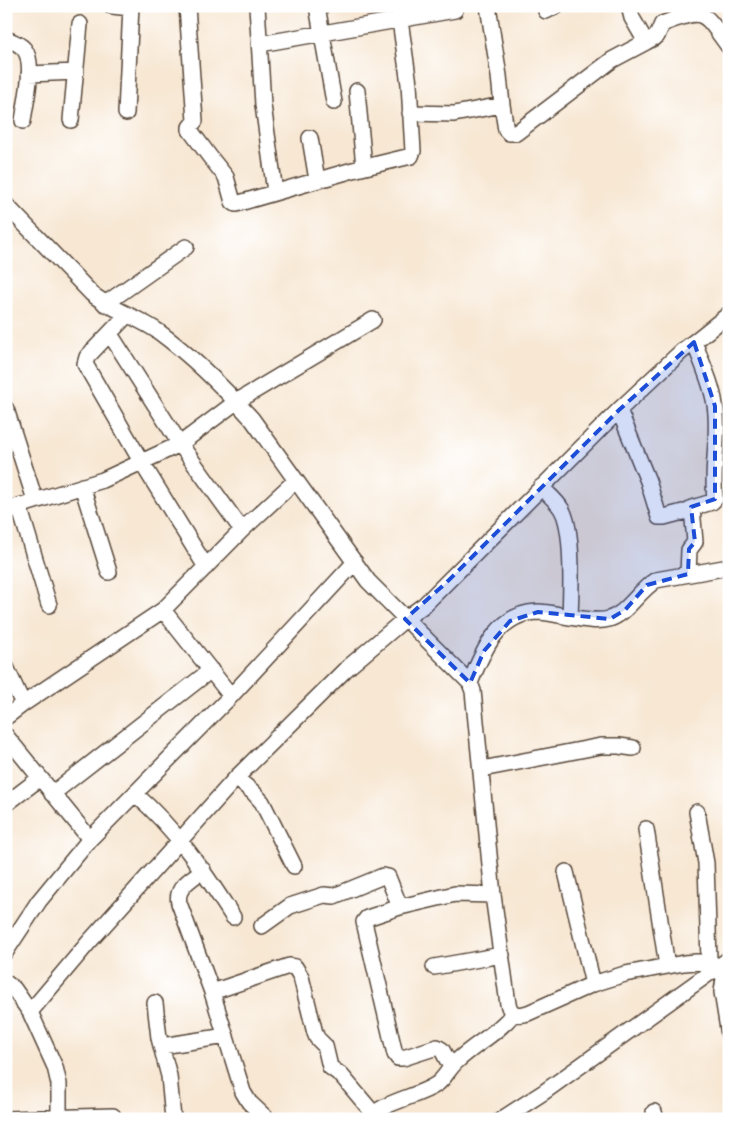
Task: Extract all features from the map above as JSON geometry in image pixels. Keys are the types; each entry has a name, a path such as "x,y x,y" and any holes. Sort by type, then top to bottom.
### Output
{"street":[{"path":"112,6 131,7 126,113"},
{"path":"187,6 195,121 190,130 228,180 233,202 237,204 364,167 411,156 413,152 409,84 399,13"},
{"path":"257,6 263,105 275,192"},
{"path":"317,6 334,102"},
{"path":"488,6 506,130 509,133 516,133 612,60 657,36 662,24 684,16 699,14 707,18 729,48"},
{"path":"629,6 632,18 646,42"},
{"path":"260,44 322,33 399,13 455,10"},
{"path":"72,120 80,24"},
{"path":"6,39 24,49 28,57 30,74 23,121"},
{"path":"30,74 76,72"},
{"path":"357,92 364,167"},
{"path":"410,113 454,114 502,104"},
{"path":"310,138 317,180"},
{"path":"6,205 73,275 105,304 158,332 205,371 236,402 252,419 372,585 470,684 474,691 493,895 508,1004 513,1014"},
{"path":"105,304 186,247"},
{"path":"30,1012 89,942 236,778 330,684 405,619 424,605 619,410 682,351 729,314"},
{"path":"127,315 87,357 85,364 142,463 206,567"},
{"path":"50,605 13,508 103,480 180,444 236,402 373,320"},
{"path":"110,334 180,444 242,530"},
{"path":"688,574 689,550 695,544 692,508 712,502 715,499 715,406 694,342"},
{"path":"6,409 35,500"},
{"path":"619,410 660,516 664,517 683,512"},
{"path":"6,717 164,610 242,530 296,481"},
{"path":"82,486 109,572"},
{"path":"541,487 559,505 565,517 571,570 570,617"},
{"path":"6,951 39,901 90,839 231,696 355,562"},
{"path":"470,684 484,650 495,634 510,621 528,613 538,612 596,620 610,619 625,610 647,586 656,580 729,567"},
{"path":"164,610 231,696"},
{"path":"6,667 23,704"},
{"path":"52,794 211,670"},
{"path":"6,736 90,839"},
{"path":"482,769 601,746 633,748"},
{"path":"6,804 40,778"},
{"path":"236,778 262,802 294,866"},
{"path":"135,794 152,810 203,870 233,917"},
{"path":"697,812 719,963 724,978 722,992 729,1035"},
{"path":"646,829 667,966"},
{"path":"203,870 180,890 178,898 212,992 245,1097 267,1119"},
{"path":"566,872 593,984"},
{"path":"262,926 290,906 324,895 334,896 383,876 388,877 400,908"},
{"path":"451,1067 442,1050 437,1047 403,1058 398,1058 395,1054 364,922 367,918 455,894 493,895"},
{"path":"434,967 502,955"},
{"path":"513,1014 521,1015 528,1013 593,984 625,974 698,961 719,963"},
{"path":"502,1119 544,1092 719,963"},
{"path":"212,992 289,966 295,967 301,977 317,1038 325,1046 330,1067 341,1074 370,1116 436,1085 464,1055 504,1025 513,1014"},
{"path":"9,985 30,1012 56,1067 59,1084 59,1118"},
{"path":"155,1003 169,1076 173,1119"},
{"path":"162,1046 226,1036"},
{"path":"6,1118 113,1116"}],"highlighted area":[{"path":"694,342 715,406 715,499 691,507 695,542 689,549 688,574 647,585 625,610 610,619 538,612 510,621 484,651 470,683 405,619 446,583 619,410"}]}
